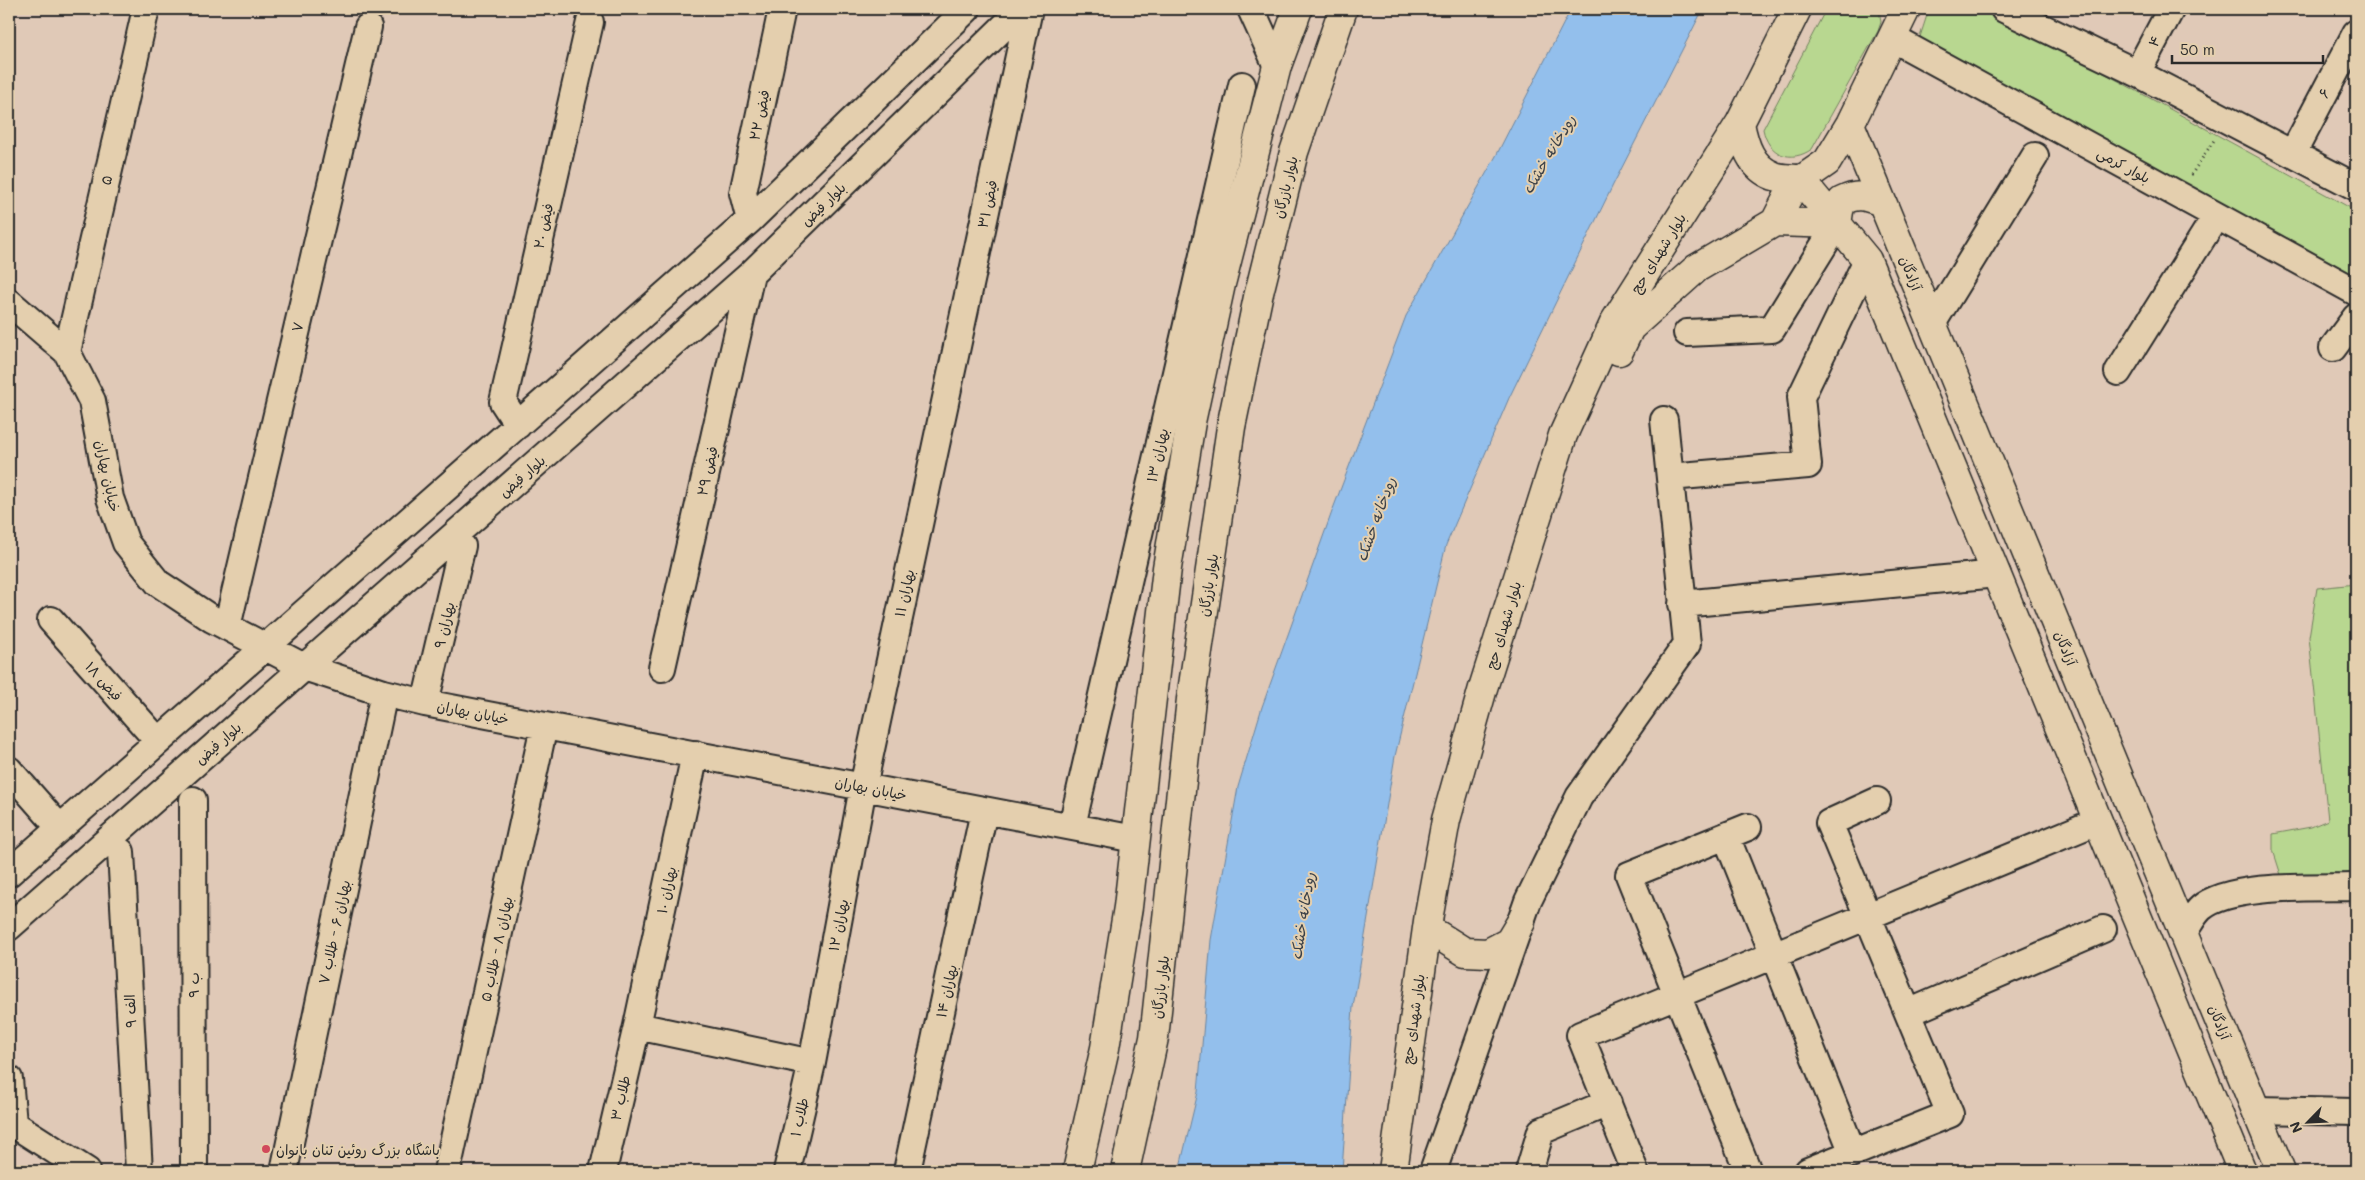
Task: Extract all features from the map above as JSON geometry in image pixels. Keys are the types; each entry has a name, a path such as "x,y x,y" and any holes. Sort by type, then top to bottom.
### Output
{"main road":[{"path":"1077,1171 1105,1048 1128,907 1167,568 1191,422 1221,284 1277,66 1298,9"},
{"name":"بلوار بازرگان","path":"1125,1171 1154,1038 1191,699 1231,426 1258,296 1294,152 1343,9"},
{"name":"بلوار شهدای حج","path":"1392,1171 1429,914 1446,820 1483,688 1563,435 1616,321 1740,123 1797,9"},
{"path":"1838,224 1775,222 1799,179 1827,162 1850,124 1906,9"},
{"path":"1740,123 1744,146 1756,164 1773,176 1799,179 1867,260 2242,1171"},
{"name":"آزادگان","path":"1850,124 2281,1171"},
{"path":"1838,224 1838,211 1842,201 1854,195 1882,202"},
{"name":"بلوار شهدای حج","path":"1409,1171 1426,1010 1455,841 1492,709 1578,439 1630,328 1697,268 1775,222"},
{"path":"1221,284 1258,296"},
{"path":"1438,935 1465,952 1488,953 1509,942 1521,922"},
{"path":"2186,1036 2220,1022"}],"street":[{"name":"۵","path":"66,352 146,9"},
{"name":"فیض ۲۲","path":"750,220 743,193 782,9"},
{"path":"9,873 750,220 967,9"},
{"name":"بلوار فیض","path":"9,927 751,274 1022,9"},
{"name":"فیض ۳۱","path":"945,400 1029,9"},
{"path":"1251,9 1277,66"},
{"path":"2004,9 2228,119 2356,187"},
{"name":"۴","path":"2137,73 2171,9"},
{"name":"فیض ۲۰","path":"518,425 503,402 590,22"},
{"name":"۷","path":"227,626 368,27"},
{"name":"۶","path":"2293,152 2356,33"},
{"name":"بلوار کرمی","path":"1892,38 2356,292"},
{"name":"بهاران ۱۳","path":"1072,826 1242,85"},
{"path":"1932,324 2035,156"},
{"path":"2118,372 2216,216"},
{"path":"1687,333 1772,328 1838,224"},
{"path":"1670,477 1808,464 1801,397 1867,260"},
{"name":"فیض ۲۹","path":"662,668 751,274"},
{"name":"خیابان بهاران","path":"9,302 66,352 92,401 110,498 126,542 158,583 227,626 304,667 384,693 425,703 1135,839"},
{"path":"654,305 682,336"},
{"path":"2333,348 2356,317"},
{"name":"بهاران ۱۱","path":"863,787 945,400"},
{"path":"1433,1171 1528,901 1579,797 1687,644 1664,420"},
{"name":"بهاران ۹","path":"425,703 462,546"},
{"path":"1682,604 1997,574"},
{"name":"فیض ۱۸","path":"50,620 158,741"},
{"name":"بهاران ۶ - طلاب ۷","path":"284,1171 384,693"},
{"name":"بهاران ۸ - طلاب ۵","path":"447,1171 544,726"},
{"name":"بهاران ۱۰","path":"637,1026 695,754"},
{"path":"9,770 60,828"},
{"name":"بهاران ۱۲","path":"812,1063 863,787"},
{"name":"۹ ب","path":"193,800 194,1171"},
{"path":"1808,1171 1950,1114 1829,823 1878,801"},
{"name":"بهاران ۱۴","path":"907,1171 984,810"},
{"path":"1635,1171 1580,1035 2098,821"},
{"path":"1748,1171 1629,875 1737,832 1774,955 1853,1153"},
{"name":"۹ الف","path":"122,852 139,1171"},
{"path":"2183,933 2201,908 2216,900 2250,890 2356,887"},
{"path":"1908,1013 2103,930"},
{"path":"637,1026 812,1063"},
{"name":"طلاب ۳","path":"603,1171 637,1026"},
{"name":"طلاب ۱","path":"787,1171 812,1063"},
{"path":"9,1079 11,1122 87,1171"},
{"path":"1529,1171 1541,1131 1608,1103"},
{"path":"2256,1110 2356,1112"}],"path":[{"path":"2178,194 2228,119"}],"green space":[{"path":"1826,9 1879,9 1881,22 1878,31 1812,149 1804,154 1789,156 1775,151 1766,138 1763,129"},
{"path":"1929,9 1987,9 2356,211 2356,279 1918,43"},
{"path":"2356,584 2356,873 2281,875 2273,850 2273,834 2311,827 2328,820 2309,637 2317,588"}],"water":[{"name":"رودخانه خشک","path":"1571,9 1703,9 1613,185 1509,398 1446,545 1395,756 1353,1007 1342,1171 1179,1171 1198,1092 1211,940 1238,787 1262,707 1333,509 1406,316 1496,156"}],"place":[{"name":"باشگاه بزرگ روئین تنان بانوان","path":"266,1149"}]}
